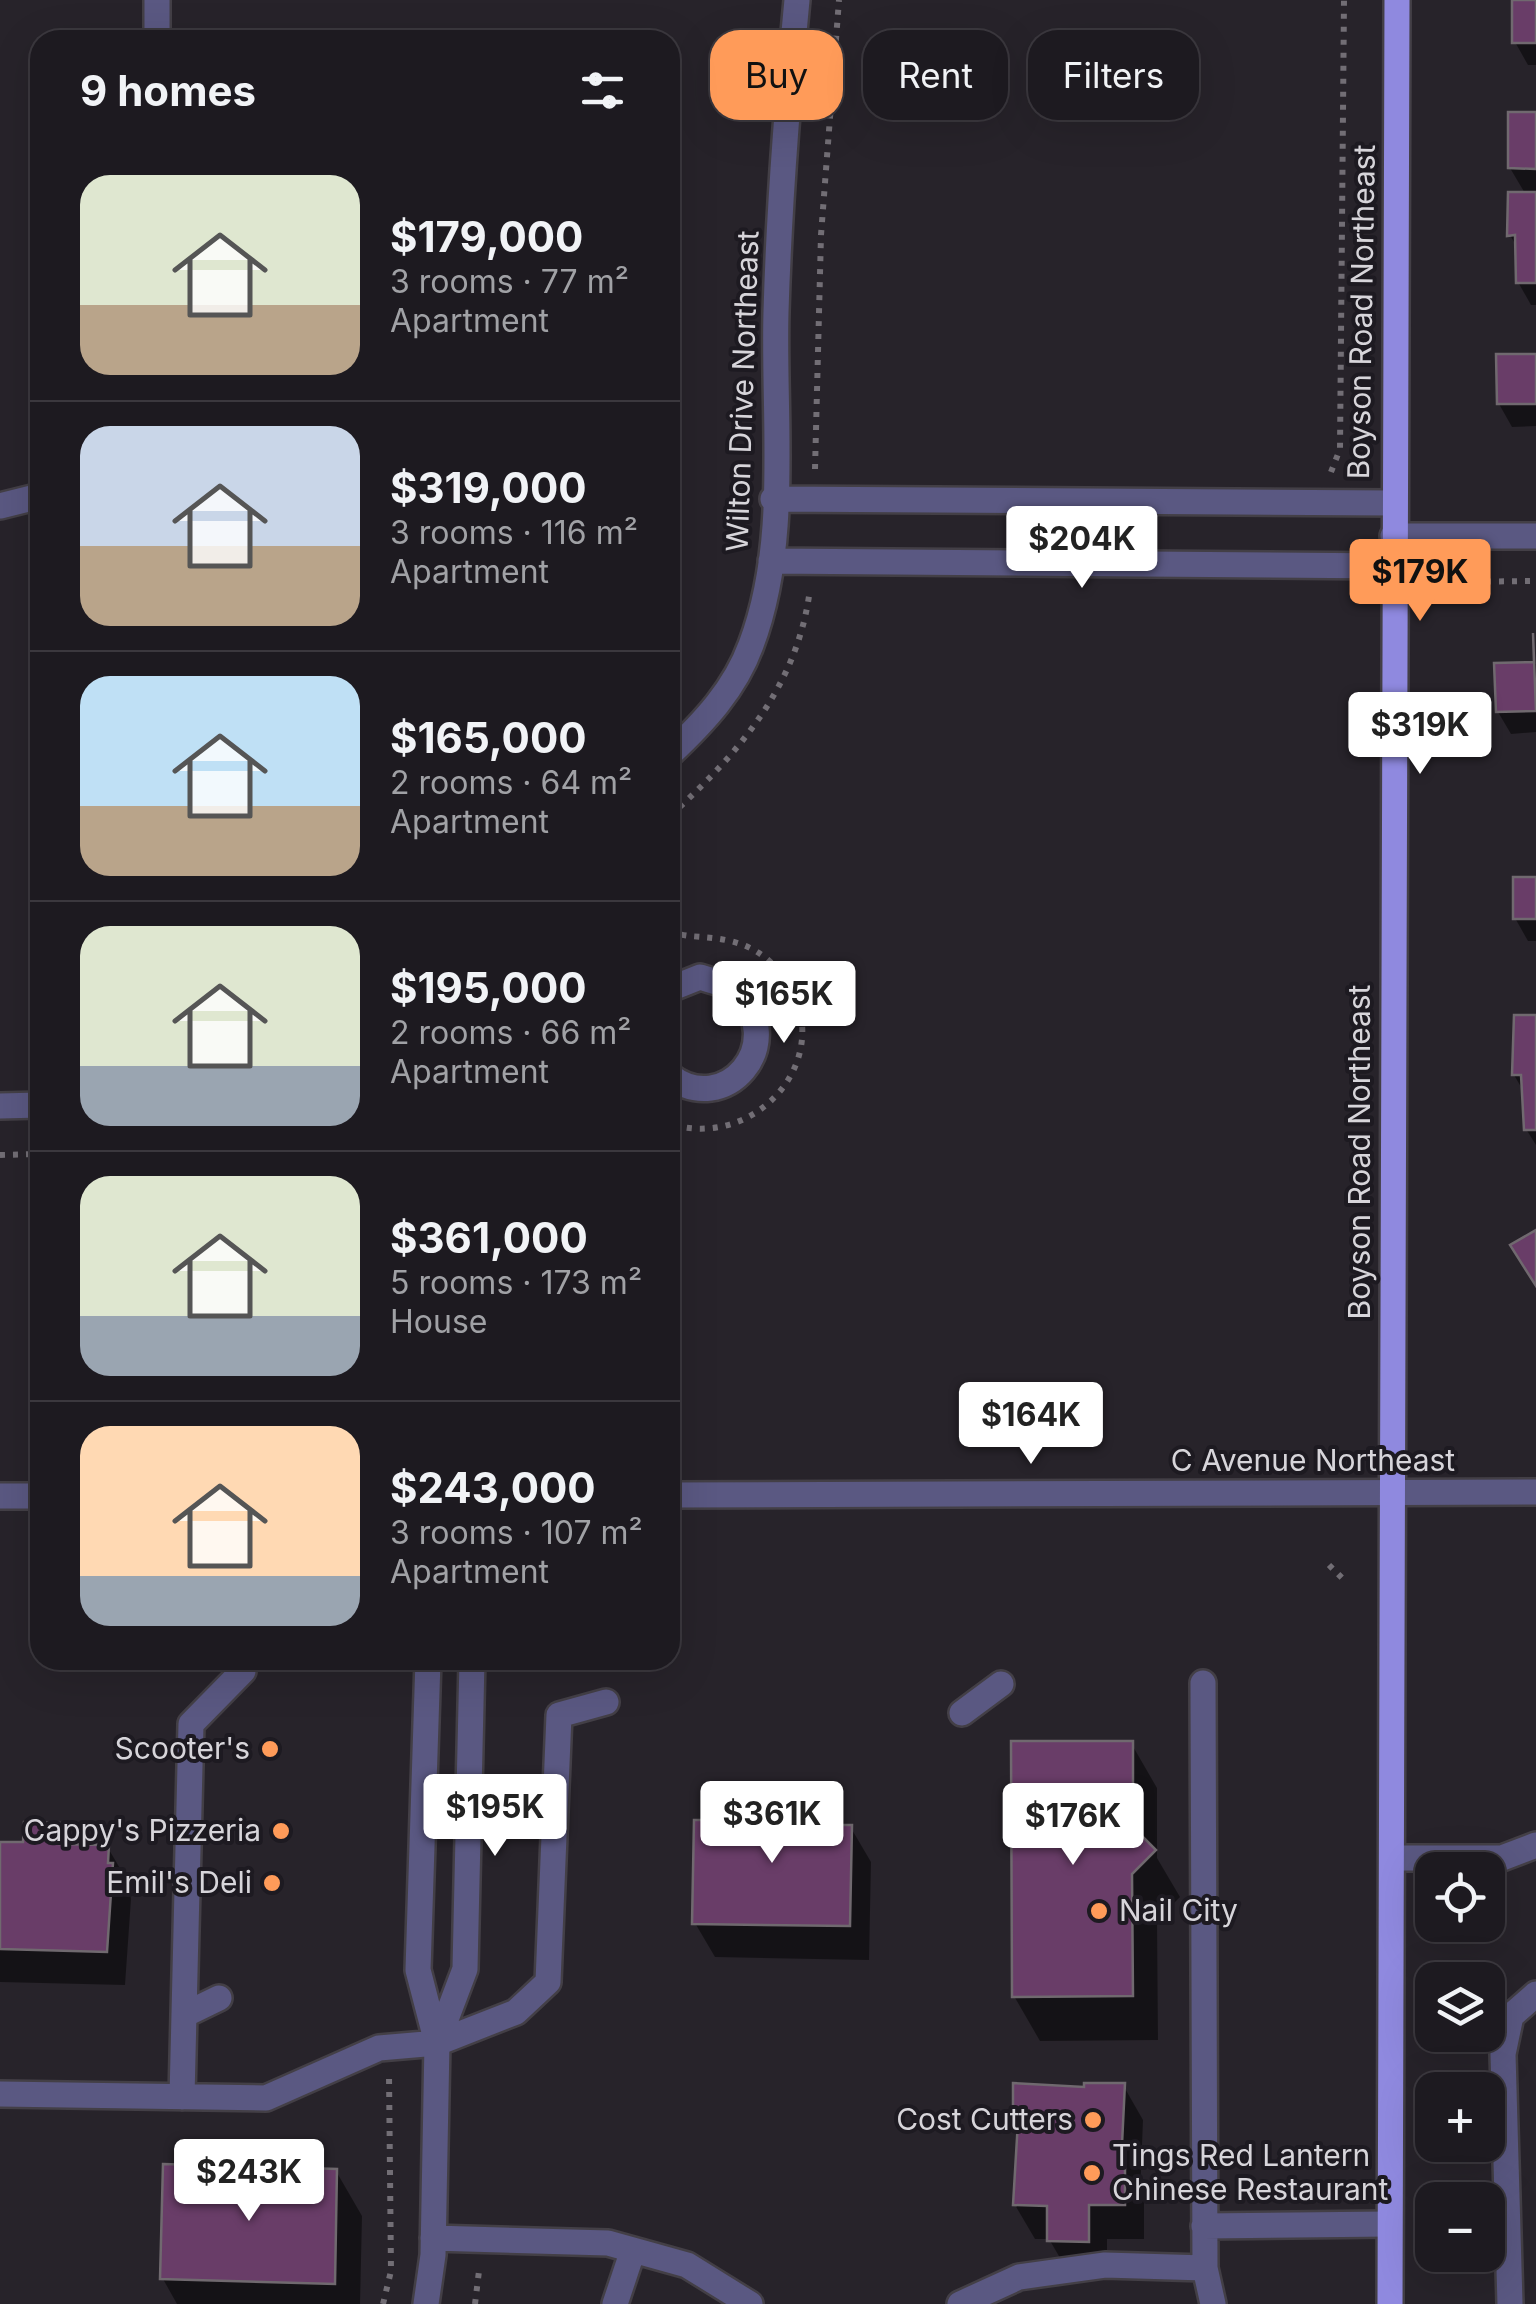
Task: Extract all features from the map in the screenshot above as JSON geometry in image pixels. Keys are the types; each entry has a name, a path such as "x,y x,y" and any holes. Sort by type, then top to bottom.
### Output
{"main road":[{"name":"Boyson Road Northeast","path":"1390,2304 1393,504 1398,0"}],"street":[{"path":"157,0 157,30"},
{"name":"Wilton Drive Northeast","path":"680,745 731,686 751,645 771,562 783,145 798,0"},
{"path":"0,506 30,498"},
{"path":"774,498 1393,504"},
{"path":"1393,536 1536,536"},
{"path":"771,562 1393,566"},
{"path":"680,984 700,977 736,988 757,1019 758,1038 753,1056 728,1082 694,1087 680,1081"},
{"path":"0,1106 30,1105"},
{"name":"C Avenue Northeast","path":"680,1495 1536,1492"},
{"path":"0,1496 30,1496"},
{"path":"426,2304 433,2238 437,2043 418,1970 428,1670"},
{"path":"437,2043 466,1969 472,1670"},
{"path":"182,2097 191,1724 243,1671"},
{"path":"1203,1683 1204,2268 1213,2304"},
{"path":"962,1713 1001,1684"},
{"path":"0,2094 266,2098 379,2048 437,2043 516,2012 548,1982 559,1715 606,1702"},
{"path":"1392,1858 1502,1858 1536,1845"},
{"path":"1510,2304 1503,2054 1511,2016 1536,1994"},
{"path":"184,2015 219,1998"},
{"path":"1204,2226 1389,2224"},
{"path":"433,2238 608,2243 687,2265 750,2304"},
{"path":"615,2304 633,2250"},
{"path":"960,2304 1019,2276 1106,2265 1204,2268"}],"path":[{"path":"815,480 821,235 840,0"},
{"path":"1329,486 1340,449 1344,0"},
{"path":"1448,582 1536,581"},
{"path":"1423,598 1447,598"},
{"path":"0,1154 30,1154"},
{"path":"1329,1564 1343,1579"},
{"path":"383,2304 391,2271 389,2074"}],"building":[{"path":"1512,0 1536,0 1536,43 1512,43"},
{"path":"1508,112 1536,112 1536,169 1508,168"},
{"path":"1508,192 1536,192 1536,283 1516,283 1515,235 1507,236"},
{"path":"1496,354 1536,354 1536,404 1497,404"},
{"path":"1533,633 1536,711 1496,712 1494,663 1534,662"},
{"path":"1513,877 1536,877 1536,919 1513,919"},
{"path":"1514,1015 1536,1015 1536,1130 1524,1130 1521,1075 1512,1075"},
{"path":"1536,1230 1536,1286 1510,1245"},
{"path":"1011,1741 1133,1741 1133,1827 1156,1850 1132,1874 1133,1996 1012,1997"},
{"path":"763,1785 788,1786 787,1794 808,1795 808,1825 852,1825 850,1926 692,1924 694,1820 738,1820 739,1792 762,1792"},
{"path":"24,1822 60,1823 59,1844 109,1845 108,1863 113,1863 107,1952 0,1949 0,1842 23,1842"},
{"path":"1013,2083 1084,2087 1084,2083 1125,2083 1121,2165 1125,2165 1125,2205 1089,2205 1089,2242 1047,2241 1047,2206 1013,2205 1018,2121 1013,2121"},
{"path":"163,2164 337,2169 335,2284 160,2279"}],"place":[{"name":"Scooter's","path":"270,1749"},
{"name":"Cappy's Pizzeria","path":"281,1831"},
{"name":"Emil's Deli","path":"272,1883"},
{"name":"Nail City","path":"1099,1911"},
{"name":"Cost Cutters","path":"1093,2120"},
{"name":"Tings Red Lantern Chinese Restaurant","path":"1092,2173"}]}
